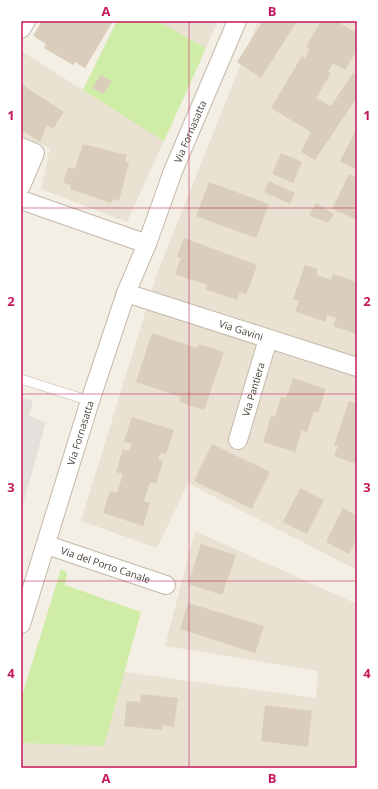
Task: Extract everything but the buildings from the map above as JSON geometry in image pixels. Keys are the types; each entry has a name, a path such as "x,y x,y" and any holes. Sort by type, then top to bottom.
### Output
{"street":[{"path":"21,29 26,21"},
{"name":"Via Fornasatta","path":"24,607 47,545 90,401 126,293 173,171 237,21"},
{"path":"21,147 35,153 21,186"},
{"path":"21,200 146,244"},
{"name":"Via Gavini","path":"126,293 357,367"},
{"name":"Via Pantiera","path":"238,440 268,339"},
{"name":"Via del Porto Canale","path":"47,545 166,585"}],"lane":[{"path":"21,379 90,401"}],"shaded area":[{"path":"117,21 218,21 127,222 41,189 50,148 21,136 21,51 83,90"},
{"path":"258,21 357,21 357,570 188,483 157,548 81,521 157,274"},
{"path":"21,398 33,400 29,416 46,422 21,512"},
{"path":"195,531 357,604 357,768 21,768 21,743 104,746 124,672 316,698 318,671 165,646"}],"green space":[{"path":"117,21 157,21 206,48 164,141 83,90"},
{"path":"61,569 67,574 65,585 141,612 104,746 21,743 21,699"}]}
